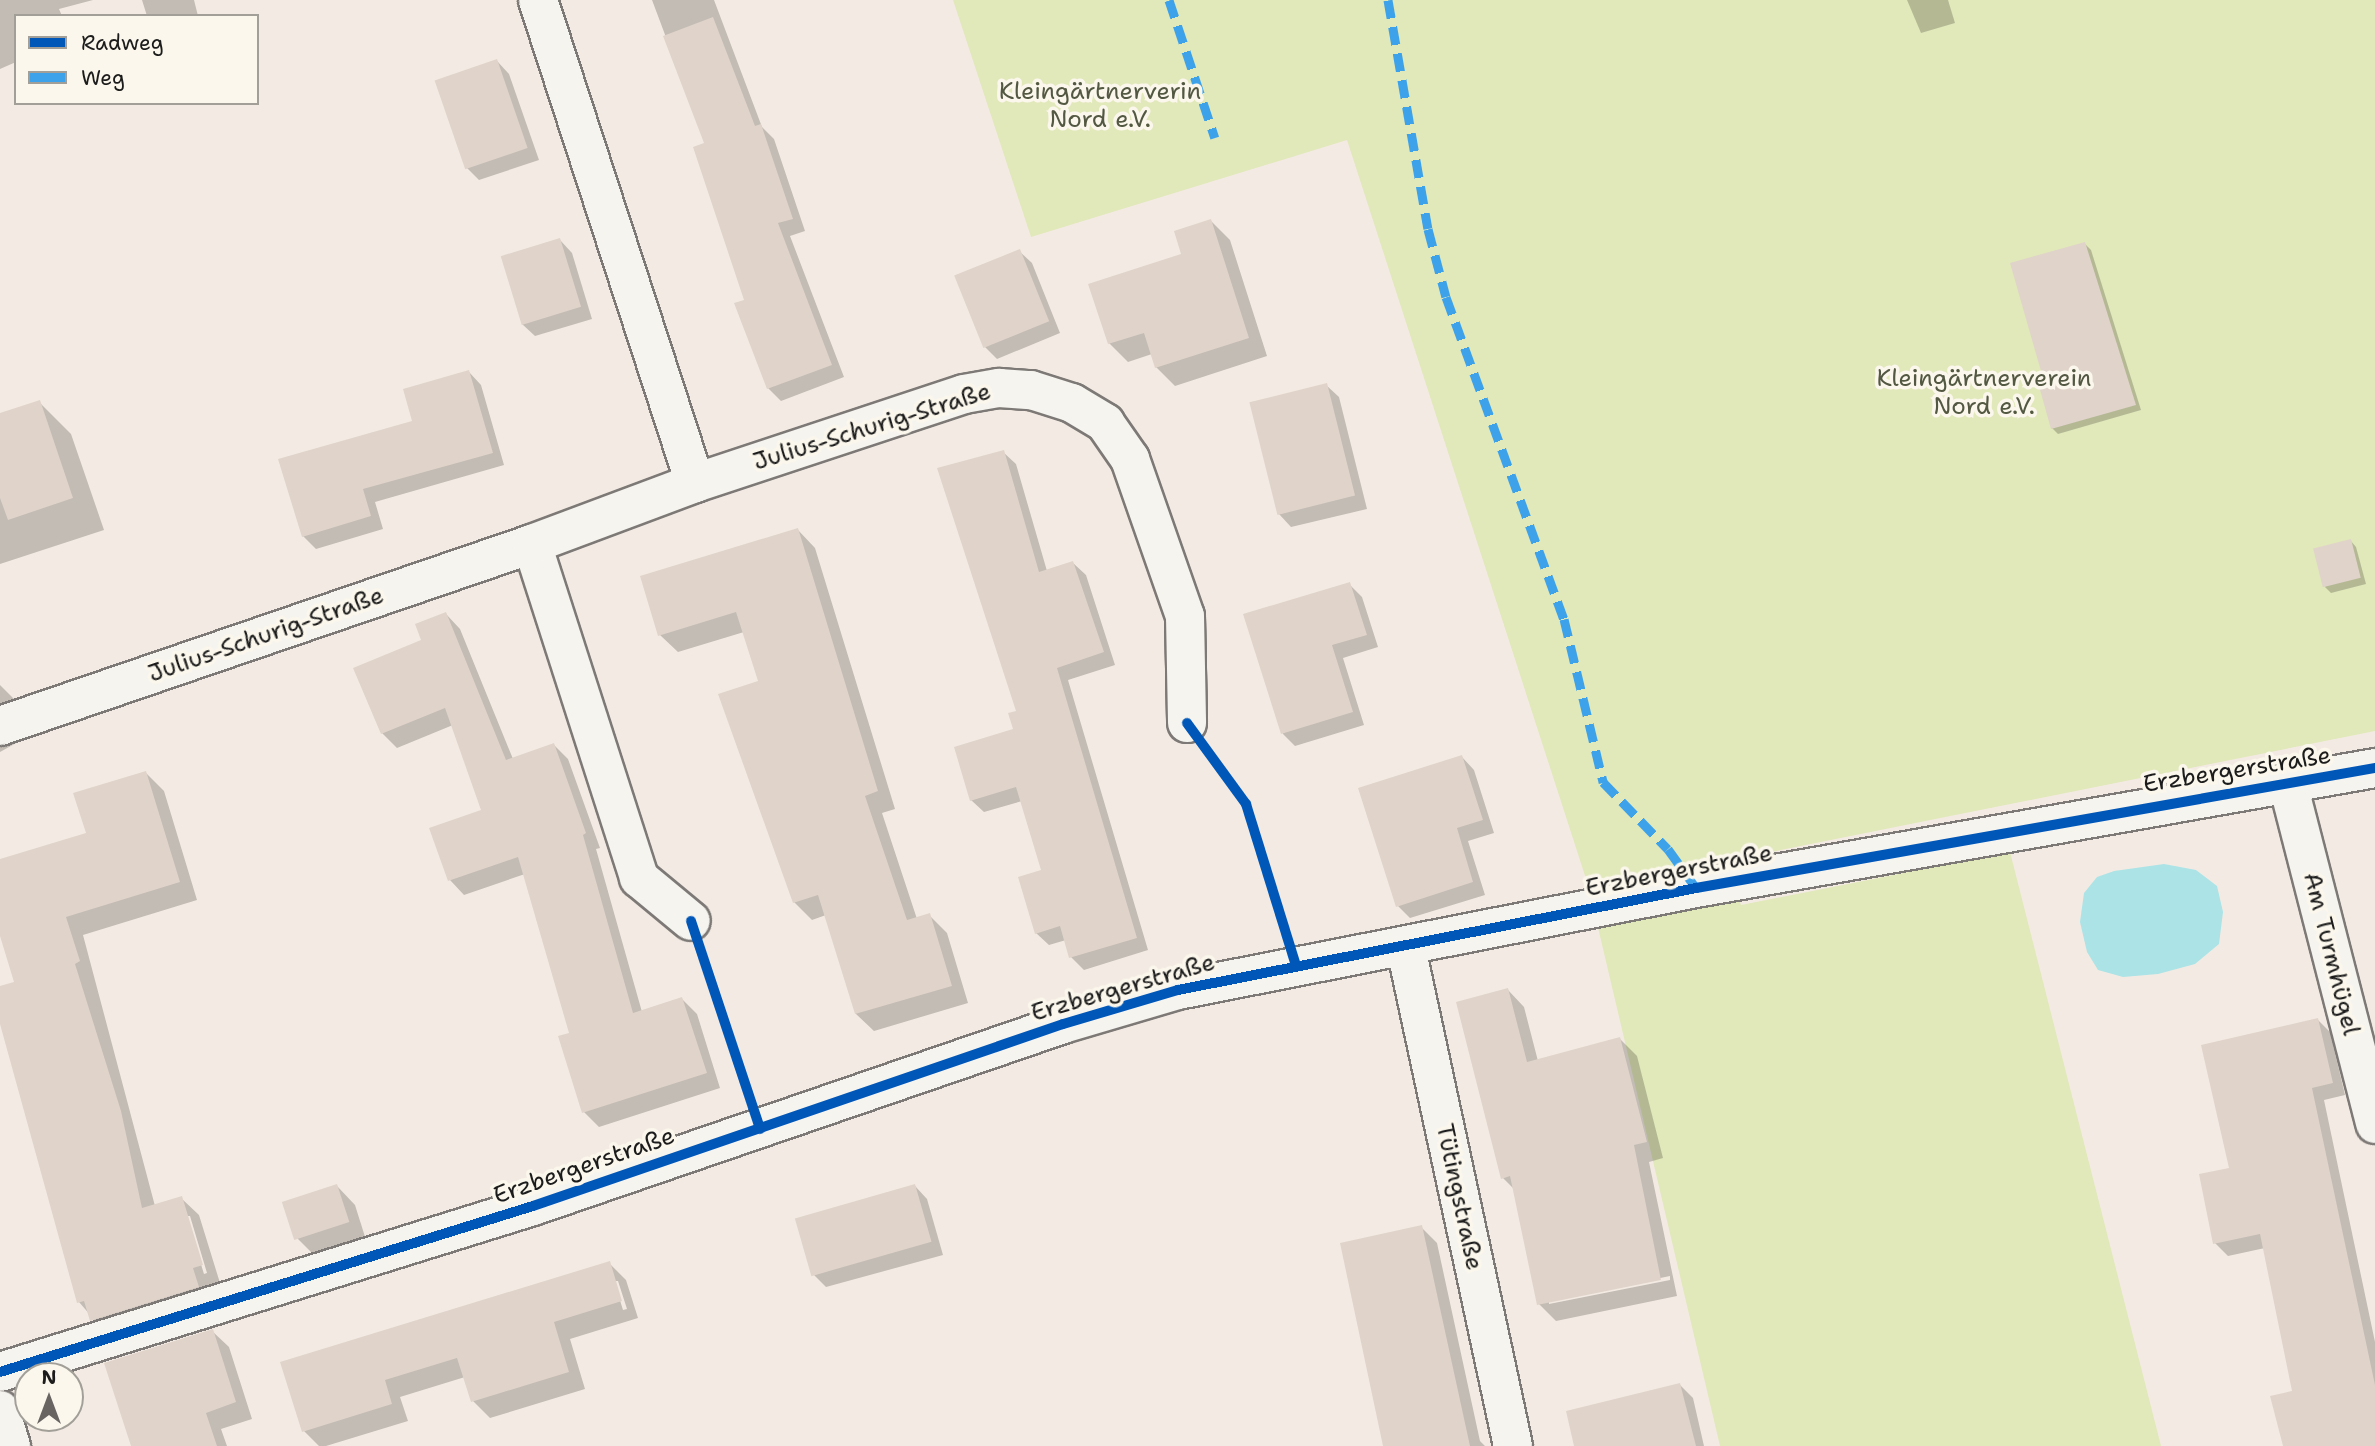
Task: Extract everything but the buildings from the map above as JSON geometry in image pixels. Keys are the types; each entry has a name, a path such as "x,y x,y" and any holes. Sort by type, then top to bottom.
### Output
{"street":[{"path":"538,0 695,483"},
{"name":"Julius-Schurig-Straße","path":"0,726 532,544 695,483 964,394 999,387 1031,390 1072,403 1105,424 1130,459 1185,616 1187,723"},
{"path":"532,544 639,878 691,921"},
{"name":"Erzbergerstraße","path":"0,1372 533,1206 1063,1024 1178,990 1696,888 2375,768"},
{"name":"Am Turmhügel","path":"2287,784 2375,1124"},
{"name":"Tütingstraße","path":"1406,947 1513,1446"},
{"path":"0,1410 11,1446"}],"green space":[{"path":"953,0 2375,0 2375,731 1726,861 1741,905 2010,852 2161,1446 1720,1446 1588,885 1347,140 1031,237"}],"water":[{"path":"2164,864 2196,870 2217,886 2223,912 2219,944 2195,964 2158,974 2123,977 2098,970 2087,952 2080,922 2084,893 2097,877 2114,871"}],"marked path":[{"path":"1169,0 1215,138"},
{"path":"1388,0 1428,229 1446,297 1564,619 1603,782 1668,849 1696,888"}],"cycle path":[{"path":"1187,723 1246,804 1296,966"},
{"path":"0,1372 533,1206 1063,1024 1178,990 1696,888 2375,768"},
{"path":"691,921 760,1129"}],"park label":[{"name":"Kleingärtnerverin Nord e.V.","path":"1100,106"},
{"name":"Kleingärtnerverein Nord e.V.","path":"1984,393"}]}
